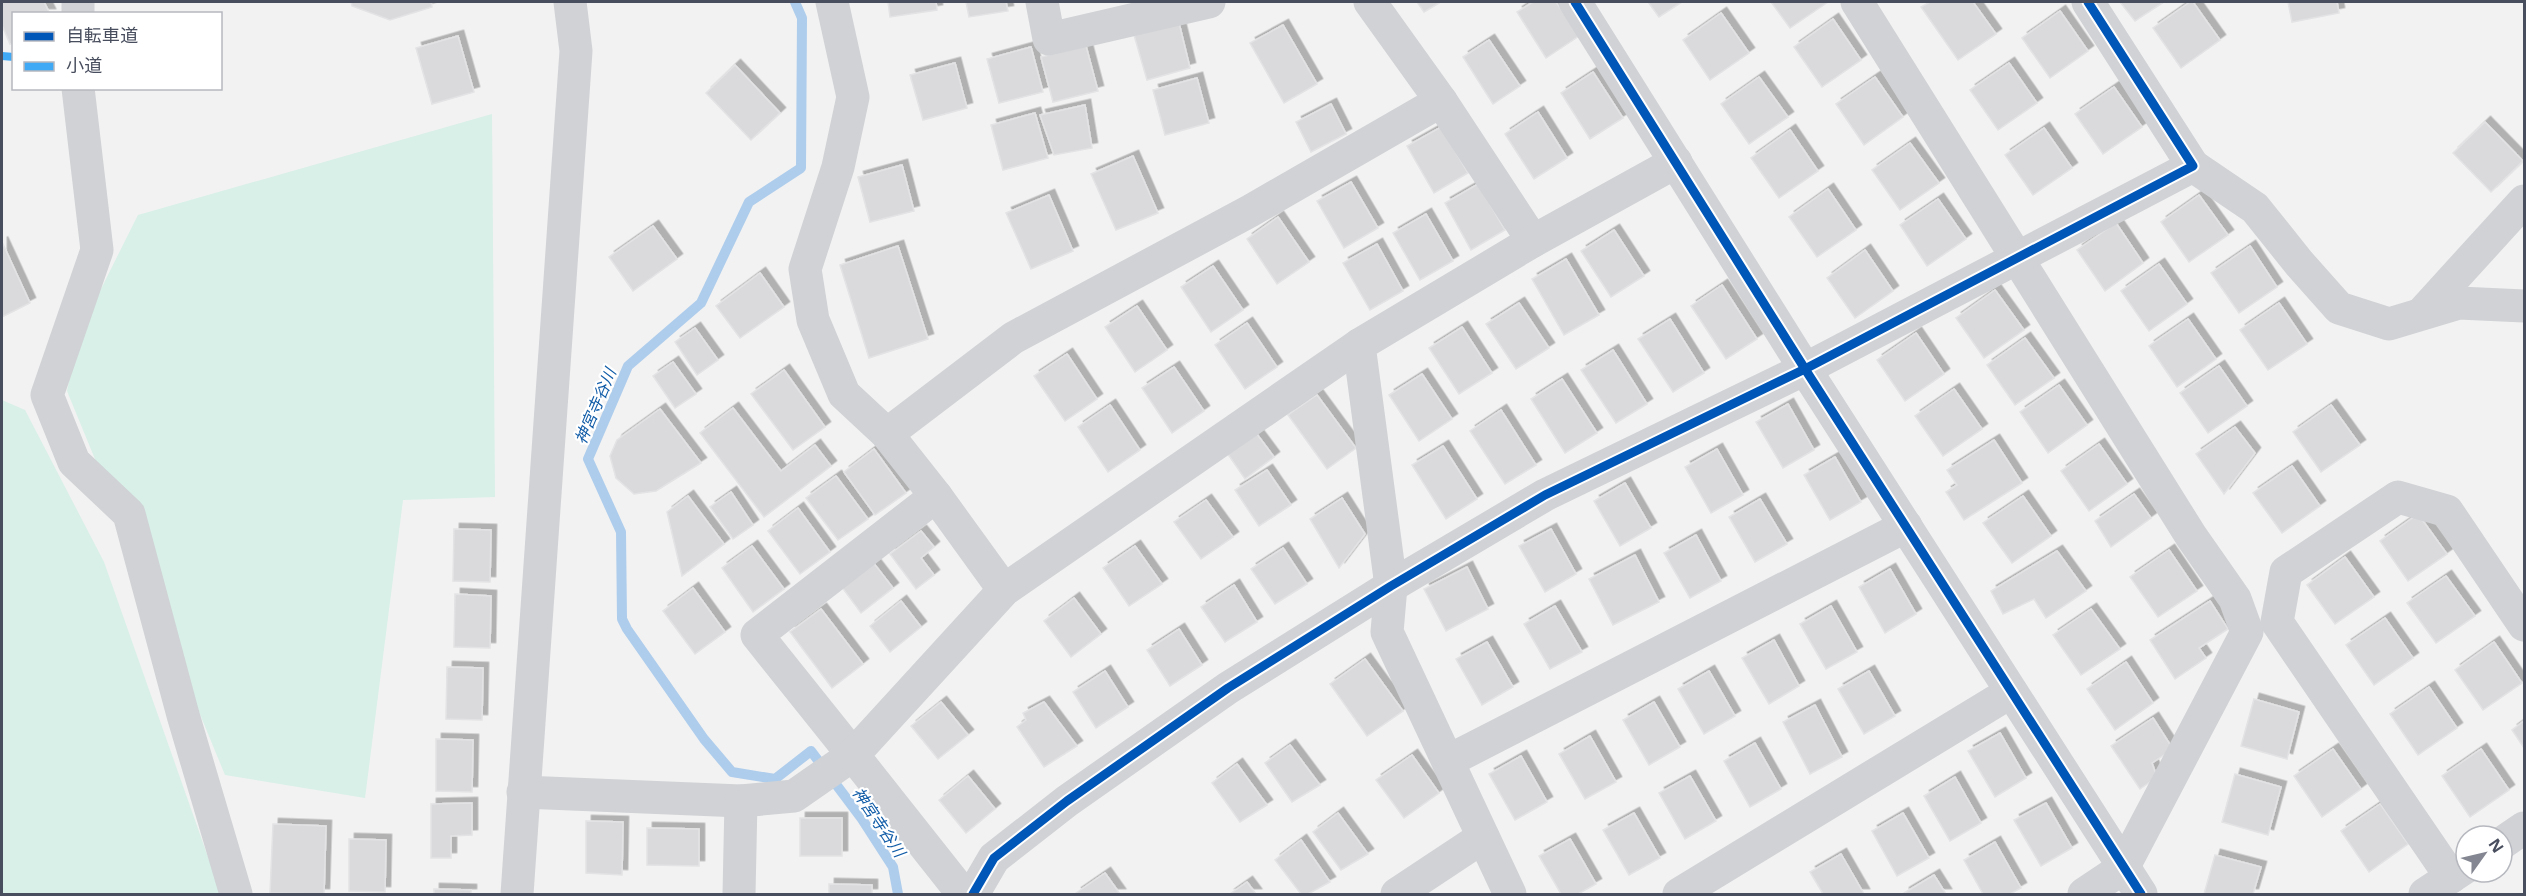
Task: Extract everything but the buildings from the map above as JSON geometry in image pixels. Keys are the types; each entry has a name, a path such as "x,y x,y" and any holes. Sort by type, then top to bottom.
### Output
{"street":[{"path":"517,894 576,51 570,2"},
{"path":"832,2 853,97 838,167 805,270 813,320 844,394 887,434 936,496 1004,590"},
{"path":"1042,2 1049,39 1209,2"},
{"path":"1370,2 1441,101 1533,241"},
{"path":"1575,2 1805,369 2132,881"},
{"path":"1857,2 2019,257 2191,536 2235,599 2247,632 2132,881"},
{"path":"2088,2 2193,166 2255,208 2339,308 2388,324 2459,303 2524,306"},
{"path":"78,90 97,250 47,395 74,462 129,514 183,715 236,894"},
{"path":"887,434 1013,338 1250,211 1441,101"},
{"path":"523,792 741,801 794,796 851,756 1004,590 1359,345 1533,241 1676,162"},
{"path":"973,894 994,858 1067,801 1228,688 1391,586 1545,495 1805,369 2193,166"},
{"path":"2421,314 2524,201"},
{"path":"1359,345 1391,586 1387,632 1510,894"},
{"path":"936,496 757,635 963,894"},
{"path":"2447,880 2277,622 2286,572 2398,497 2448,511 2524,625"},
{"path":"1448,761 1906,526"},
{"path":"1679,894 2011,692"},
{"path":"739,894 741,801"},
{"path":"1397,894 1483,837"},
{"path":"2084,894 2132,881"}],"green space":[{"path":"492,114 495,497 403,500 365,798 225,775 67,391 79,333 138,215"},
{"path":"2,400 25,410 104,562 221,894 2,894"}],"waterway":[{"name":"神宮寺谷川","path":"795,2 802,18 801,168 749,202 701,303 628,366 588,459 621,532 622,619 704,739 732,772 775,779 811,751 862,819 893,867 898,894"}],"marked path":[{"path":"2,56 12,57"}],"cycle path":[{"path":"1575,2 1805,369 2141,894"},
{"path":"973,894 994,858 1067,801 1228,688 1391,586 1545,495 1805,369 2193,166 2088,2"}]}
